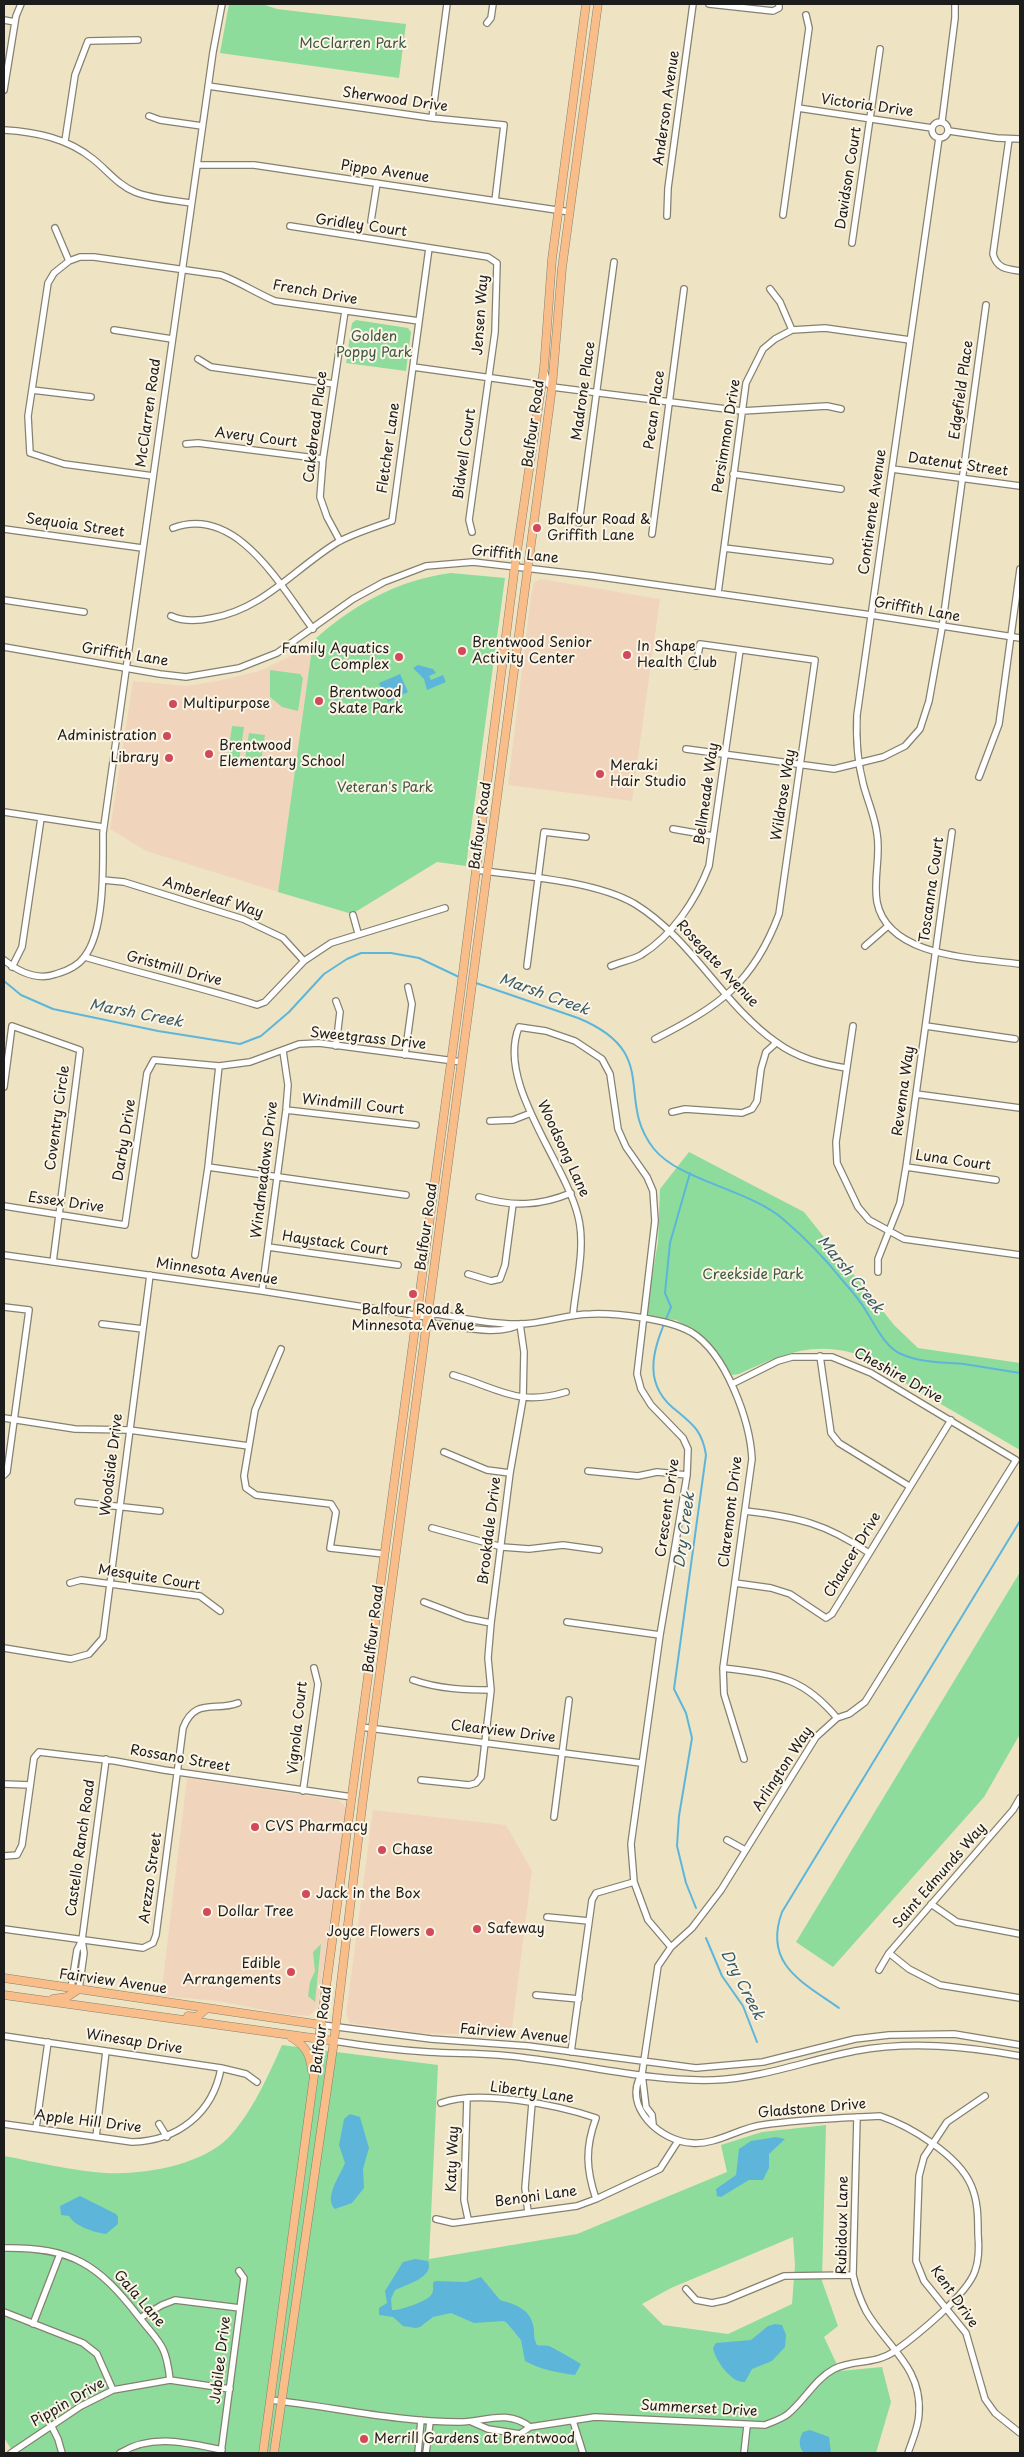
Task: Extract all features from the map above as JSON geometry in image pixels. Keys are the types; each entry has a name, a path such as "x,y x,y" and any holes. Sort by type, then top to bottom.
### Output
{"main road":[{"name":"Balfour Road","path":"264,2453 461,988 515,565 542,385 552,259 586,4"},
{"path":"590,4 591,10 597,8"},
{"name":"Balfour Road","path":"274,2453 334,2042 427,1317 552,387 559,327 562,268 597,8"},
{"path":"584,17 594,31"},
{"name":"Fairview Avenue","path":"4,1978 322,2024"},
{"path":"41,2000 67,1997 75,1989"},
{"name":"Fairview Avenue","path":"4,1995 334,2042"},
{"path":"146,2015 154,2011 197,2017 207,2008"},
{"path":"287,2034 302,2044 309,2053 314,2084"}],"street":[{"path":"4,90 15,22 21,4"},
{"name":"McClarren Road","path":"85,957 95,937 103,880 103,827 202,126 222,4"},
{"path":"432,118 447,4"},
{"path":"487,23 491,18 493,4"},
{"name":"Anderson Avenue","path":"667,216 668,188 693,4"},
{"path":"709,4 773,11 779,8 779,4"},
{"path":"942,121 955,18 954,4"},
{"path":"783,214 809,28 806,15"},
{"path":"4,20 15,22"},
{"path":"65,141 75,76 88,41 138,40"},
{"name":"Davidson Court","path":"852,243 880,49"},
{"name":"Sherwood Drive","path":"208,86 432,118 504,125 495,201"},
{"name":"Victoria Drive","path":"798,108 932,128"},
{"path":"149,116 160,120 202,126"},
{"path":"942,121 947,124 949,131 946,136 939,138 934,135 932,128 937,122 942,121"},
{"path":"4,130 46,135 65,141 80,148 120,183 135,192 191,203"},
{"path":"949,131 1020,139"},
{"name":"Continente Avenue","path":"939,138 857,715 856,738 859,764 875,818 878,837 875,878 877,904 888,926 910,943 936,952 1020,964"},
{"path":"1009,139 993,254 995,262 1002,268 1020,271"},
{"name":"Pippo Avenue","path":"197,165 254,165 570,212"},
{"path":"371,221 376,184"},
{"name":"Gridley Court","path":"290,226 429,248"},
{"path":"56,228 69,261 54,272 45,293 28,416 30,453 64,464 153,476"},
{"name":"Fletcher Lane","path":"171,616 179,620 200,620 226,616 262,600 340,541 392,521 429,248"},
{"name":"Jensen Way","path":"429,248 488,256 497,263 497,295 488,378"},
{"name":"French Drive","path":"69,261 80,257 94,258 221,275 238,281 259,295 275,301 419,321"},
{"name":"Madrone Place","path":"578,523 614,262"},
{"name":"Pecan Place","path":"652,534 684,288"},
{"path":"770,289 780,302 792,330"},
{"name":"Edgefield Place","path":"686,749 834,769 883,757 905,746 920,729 929,701 942,628 986,306"},
{"name":"Cakebread Place","path":"340,541 326,517 320,497 345,311"},
{"name":"Persimmon Drive","path":"718,593 746,383 763,349 775,339 792,330 825,328 910,340"},
{"path":"114,330 172,339"},
{"path":"198,359 211,367 334,384"},
{"path":"413,367 542,385"},
{"path":"544,368 548,384 552,387 742,411 827,406 841,409"},
{"name":"Bidwell Court","path":"472,532 469,520 488,378"},
{"path":"32,390 91,397"},
{"name":"Avery Court","path":"186,444 198,443 324,459"},
{"name":"Datenut Street","path":"892,469 1020,486"},
{"path":"734,474 841,489"},
{"path":"173,528 185,523 216,528 230,532 247,544 313,629"},
{"name":"Sequoia Street","path":"4,529 142,548"},
{"path":"724,548 830,561"},
{"name":"Griffith Lane","path":"4,647 126,669 186,677 225,671 277,652 313,629 362,593 384,582 426,566 472,562 515,565 718,593 872,615 942,628 1020,638"},
{"path":"979,777 999,724 1020,569"},
{"path":"4,600 84,612"},
{"path":"696,666 700,644 740,650"},
{"name":"Bellmeade Way","path":"611,966 640,955 670,930 692,903 701,887 709,866 740,650"},
{"name":"Wildrose Way","path":"655,1039 691,1020 728,995 749,972 762,952 779,914 816,660 740,650"},
{"path":"4,812 103,827"},
{"path":"12,967 22,947 41,818"},
{"path":"673,829 713,836"},
{"path":"527,966 544,832 586,837"},
{"name":"Toscanna Court","path":"936,952 952,832"},
{"name":"Rosegate Avenue","path":"476,870 603,891 634,904 670,930 753,1022 776,1043 815,1062 846,1068"},
{"name":"Amberleaf Way","path":"103,880 124,882 243,919 283,938 304,962"},
{"path":"304,962 331,943 358,933 445,908"},
{"path":"352,915 358,933"},
{"path":"865,946 888,926"},
{"name":"Revenna Way","path":"878,1272 878,1259 900,1203 936,952"},
{"path":"4,960 12,967 38,976 52,976 65,971 85,957"},
{"name":"Gristmill Drive","path":"85,957 103,964 170,979 257,1005 265,1002 304,962"},
{"path":"405,1055 412,1004 408,987"},
{"path":"336,1001 340,1012 336,1046"},
{"name":"Coventry Circle","path":"4,1087 12,1026 80,1050 57,1216 53,1262"},
{"path":"853,1026 836,1142 837,1163 858,1207 869,1220 904,1239 1020,1255"},
{"path":"926,1026 1015,1039"},
{"name":"Woodsong Lane","path":"519,1027 513,1054 515,1070 531,1113 571,1193 579,1218 580,1251 573,1315"},
{"name":"Crescent Drive","path":"519,1027 546,1031 585,1046 602,1059 610,1074 618,1129 626,1147 647,1177 655,1206 637,1359 637,1374 641,1389 651,1406 683,1438 688,1449 687,1475 660,1635 631,1844 634,1882 648,1920 671,1947"},
{"name":"Sweetgrass Drive","path":"154,1060 219,1066 250,1062 283,1052 299,1044 319,1043 462,1062"},
{"path":"672,1112 685,1109 742,1113 752,1109 757,1101 761,1069 766,1052 776,1043"},
{"name":"Windmeadows Drive","path":"262,1291 286,1110 288,1085 283,1052"},
{"name":"Darby Drive","path":"124,1224 147,1073 154,1060"},
{"path":"195,1255 208,1167 219,1066"},
{"path":"916,1094 1020,1108"},
{"name":"Windmill Court","path":"286,1110 416,1125"},
{"path":"490,1121 513,1120 531,1113"},
{"path":"208,1167 406,1195"},
{"name":"Luna Court","path":"906,1167 996,1180"},
{"path":"480,1197 513,1204 540,1203 571,1193"},
{"path":"468,1274 491,1281 500,1279 505,1265 513,1204"},
{"name":"Essex Drive","path":"4,1206 57,1216 124,1224"},
{"name":"Haystack Court","path":"268,1246 398,1265"},
{"name":"Minnesota Avenue","path":"4,1256 262,1291 427,1317"},
{"name":"Woodside Drive","path":"4,1648 71,1659 89,1654 103,1638 150,1275"},
{"path":"4,1307 29,1310 7,1472 4,1475"},
{"name":"Claremont Drive","path":"427,1317 436,1314 520,1324 573,1315 611,1314 673,1324 692,1333 718,1361 732,1384 751,1443 752,1460 723,1668 724,1694 744,1760"},
{"name":"Claremont Drive","path":"427,1317 435,1324 499,1331 511,1330 520,1324"},
{"path":"102,1324 143,1329"},
{"name":"Brookdale Drive","path":"421,1780 469,1785 481,1777 487,1742 491,1690 488,1658 491,1623 510,1473 524,1399 524,1352 520,1324"},
{"path":"281,1349 257,1402 244,1483 250,1493 316,1504 332,1504 336,1512 330,1548 384,1554"},
{"path":"820,1356 831,1433 839,1443 909,1486"},
{"name":"Cheshire Drive","path":"732,1384 792,1357 832,1357 849,1362 951,1420 1016,1460"},
{"path":"454,1374 524,1399 549,1398 566,1392"},
{"path":"4,1418 75,1429 129,1430 249,1446"},
{"name":"Chaucer Drive","path":"735,1583 771,1588 790,1594 826,1618 832,1614 951,1420"},
{"path":"444,1452 487,1470 510,1473"},
{"name":"Arlington Way","path":"642,2074 658,1966 671,1947 705,1914 816,1737 837,1718 849,1714 865,1702 1016,1460"},
{"path":"588,1471 638,1476 657,1472 687,1475"},
{"path":"78,1502 160,1511"},
{"path":"745,1511 787,1516 818,1524 845,1537 868,1553"},
{"path":"432,1528 502,1547 529,1550 563,1545 599,1550"},
{"name":"Mesquite Court","path":"70,1583 81,1580 200,1596 220,1611"},
{"path":"424,1602 466,1618 491,1623"},
{"path":"566,1622 660,1635"},
{"name":"Vignola Court","path":"303,1791 318,1684 314,1668"},
{"path":"723,1668 778,1676 793,1682 811,1691 837,1718"},
{"path":"413,1680 428,1685 464,1690 491,1690"},
{"path":"554,1817 570,1700"},
{"path":"178,1773 183,1728 190,1716 204,1707 238,1703"},
{"name":"Clearview Drive","path":"361,1727 641,1763"},
{"name":"Rossano Street","path":"30,1785 34,1758 40,1752 106,1759 178,1773 352,1797"},
{"name":"Castello Ranch Road","path":"75,1989 84,1953 82,1940 106,1759"},
{"name":"Arezzo Street","path":"82,1940 143,1948 153,1943 156,1935 178,1773"},
{"path":"4,1784 30,1785 22,1845 17,1855 4,1856"},
{"name":"Saint Edmunds Way","path":"879,1970 889,1953 1013,1810 1020,1798"},
{"path":"727,1840 746,1850"},
{"path":"571,2052 580,1999 592,1900 596,1893 634,1882"},
{"path":"931,1904 957,1922 1020,1934"},
{"path":"547,1917 589,1921"},
{"path":"4,1929 82,1940"},
{"path":"889,1953 909,1969 940,1986 1020,1998"},
{"path":"536,1994 580,1999"},
{"name":"Fairview Avenue","path":"322,2024 431,2040 528,2046 696,2068 763,2062 855,2040 889,2035 954,2034 1020,2045"},
{"name":"Winesap Drive","path":"4,2036 221,2068 246,2074 257,2082"},
{"path":"36,2128 48,2042"},
{"name":"Fairview Avenue","path":"334,2042 404,2050 526,2058 685,2079 722,2079 764,2074 855,2051 921,2044 986,2050 1020,2056"},
{"path":"96,2137 106,2051"},
{"name":"Apple Hill Drive","path":"4,2124 132,2142 150,2142 166,2137 192,2123 208,2104 218,2083 221,2068"},
{"path":"642,2074 636,2084 643,2108 652,2115 653,2124 664,2134 678,2141"},
{"name":"Kent Drive","path":"984,2096 947,2122 924,2157 919,2176 916,2261 924,2281 966,2333 985,2399 995,2413 1020,2432"},
{"name":"Liberty Lane","path":"441,2103 467,2098 532,2103 569,2109 596,2118 590,2135 588,2174 596,2199"},
{"name":"Katy Way","path":"467,2098 464,2200 468,2219"},
{"path":"528,2212 525,2188 532,2103"},
{"name":"Gladstone Drive","path":"678,2141 694,2144 760,2125 880,2116 899,2122 956,2163 971,2184 978,2209 978,2247 975,2272 947,2308"},
{"name":"Rubidoux Lane","path":"857,2117 853,2275 858,2294 867,2312 910,2369 918,2390 920,2414 908,2453"},
{"path":"159,2124 166,2137"},
{"name":"Benoni Lane","path":"436,2219 452,2223 468,2219 577,2206 660,2169 678,2141"},
{"name":"Gala Lane","path":"4,2248 37,2248 60,2254 76,2259 102,2274 128,2301 161,2344 168,2356 170,2380"},
{"path":"33,2324 60,2254"},
{"name":"Jubilee Drive","path":"222,2451 244,2278 239,2271"},
{"path":"686,2289 696,2300 712,2303 726,2300 784,2276 853,2275"},
{"path":"140,2318 175,2300 240,2308"},
{"name":"Summerset Drive","path":"472,2422 488,2429 520,2434 530,2427 573,2422 595,2417 747,2426 765,2425 787,2415 821,2378 836,2368 882,2359 896,2351 947,2308"},
{"path":"4,2312 83,2344 96,2354 113,2390"},
{"name":"Pippin Drive","path":"11,2453 51,2425 113,2390 170,2380 230,2389"},
{"name":"Summerset Drive","path":"271,2400 430,2422 472,2422 494,2416 522,2421 530,2427"},
{"path":"418,2453 421,2420"},
{"path":"426,2453 430,2422"},
{"path":"573,2422 584,2453"},
{"path":"51,2425 62,2453"},
{"path":"744,2453 747,2426"},
{"path":"120,2453 130,2447 151,2442 175,2441 222,2451"},
{"path":"418,2445 427,2446"}],"shaded area":[{"path":"541,579 660,599 632,801 508,785 531,595 534,582"},
{"name":"Brentwood Elementary School","path":"313,641 278,892 146,851 110,829 133,681 187,686 222,680 259,671 297,653"},
{"path":"187,1778 338,1800 344,1805 346,1810 317,2008 309,2016 283,2014 218,2001 161,1996"},
{"path":"373,1810 506,1825 532,1871 511,2036 420,2033 350,2023 346,2014"}],"green space":[{"name":"McClarren Park","path":"229,4 262,4 277,9 406,24 399,78 220,53"},
{"name":"Golden Poppy Park","path":"356,320 408,328 411,332 406,371 346,363 352,323"},
{"name":"Veteran's Park","path":"451,573 505,578 466,866 437,862 352,914 278,892 313,641 344,616 377,596 394,588 431,576"},
{"path":"270,670 300,674 303,678 298,711 282,707 270,697"},
{"path":"232,726 244,727 239,762 227,761"},
{"path":"249,733 265,735 260,768 244,766"},
{"name":"Creekside Park","path":"689,1152 804,1212 894,1325 918,1348 1020,1363 1020,1450 853,1353 822,1349 794,1352 732,1375 703,1336 676,1320 645,1317 658,1242 660,1189"},
{"path":"1020,1572 1020,1734 984,1797 833,1967 796,1942"},
{"path":"321,1944 315,2002 308,1996 310,1982 315,1971 313,1952"},
{"path":"282,2045 438,2065 429,2259 577,2234 727,2172 721,2145 762,2132 826,2125 822,2281 838,2326 824,2337 840,2371 882,2367 891,2402 876,2453 14,2453 4,2438 4,2156 106,2173 154,2170 188,2161 217,2147 236,2129 259,2094","holes":["793,2237 795,2265 792,2304 728,2334 663,2325 642,2304 671,2288"]}],"water":[{"path":"418,665 433,669 436,673 429,676 431,680 443,675 446,682 427,690 424,679 413,668"},
{"path":"400,674 408,692 388,702 379,683"},
{"path":"350,2114 360,2117 369,2148 363,2169 364,2188 352,2203 335,2209 331,2199 332,2193 345,2163 339,2145 344,2119"},
{"path":"776,2137 785,2139 769,2154 769,2168 763,2180 749,2180 721,2197 717,2196 716,2189 736,2175 739,2149 751,2141"},
{"path":"80,2196 116,2214 118,2224 106,2234 91,2231 75,2223 69,2216 61,2215 60,2206"},
{"path":"415,2259 428,2261 429,2267 427,2272 418,2280 395,2290 391,2299 392,2310 401,2309 425,2300 433,2292 433,2283 435,2281 466,2282 481,2277 500,2300 517,2306 526,2312 532,2322 537,2345 549,2346 581,2364 575,2375 549,2370 525,2361 521,2340 504,2321 474,2323 451,2313 433,2317 416,2328 403,2326 393,2317 379,2315 379,2308 387,2303 385,2291 403,2262"},
{"path":"782,2325 786,2335 785,2347 772,2361 752,2369 745,2382 740,2382 730,2375 714,2353 713,2348 716,2343 751,2340 768,2326"},
{"path":"810,2430 829,2437 831,2453 804,2453 802,2451 800,2445 801,2437 803,2432"}],"waterway":[{"name":"Marsh Creek","path":"4,981 21,995 53,1009 158,1031 240,1044 261,1036 289,1012 324,974 347,959 361,953 391,953 419,958 459,977"},
{"name":"Marsh Creek","path":"476,983 578,1018 604,1032 620,1046 629,1062 637,1112 643,1130 654,1149 680,1169 752,1200 783,1219 814,1248 855,1295 885,1341 895,1350 901,1354 924,1361 964,1364 1020,1373"},
{"name":"Dry Creek","path":"690,1173 670,1243 665,1293 671,1307 656,1346 653,1372 662,1396 695,1427 702,1439 706,1455 674,1689 686,1713 692,1738 679,1816 677,1846 686,1883 696,1908"},
{"path":"839,2008 800,1980 782,1958 778,1945 777,1930 782,1912 1020,1521"},
{"name":"Dry Creek","path":"706,1938 722,1976 743,2006 757,2042"}],"place":[{"name":"Balfour Road & Griffith Lane","path":"537,528"},
{"name":"Brentwood Senior Activity Center","path":"462,651"},
{"name":"In Shape Health Club","path":"627,655"},
{"name":"Family Aquatics Complex","path":"399,657"},
{"name":"Brentwood Skate Park","path":"319,701"},
{"name":"Multipurpose","path":"173,704"},
{"name":"Administration","path":"167,736"},
{"name":"Brentwood Elementary School","path":"209,754"},
{"name":"Library","path":"169,758"},
{"name":"Meraki Hair Studio","path":"600,774"},
{"name":"Balfour Road & Minnesota Avenue","path":"413,1294"},
{"name":"CVS Pharmacy","path":"255,1827"},
{"name":"Chase","path":"382,1850"},
{"name":"Jack in the Box","path":"306,1894"},
{"name":"Dollar Tree","path":"207,1912"},
{"name":"Safeway","path":"477,1929"},
{"name":"Joyce Flowers","path":"430,1932"},
{"name":"Edible Arrangements","path":"291,1972"},
{"name":"Merrill Gardens at Brentwood","path":"364,2439"}]}
